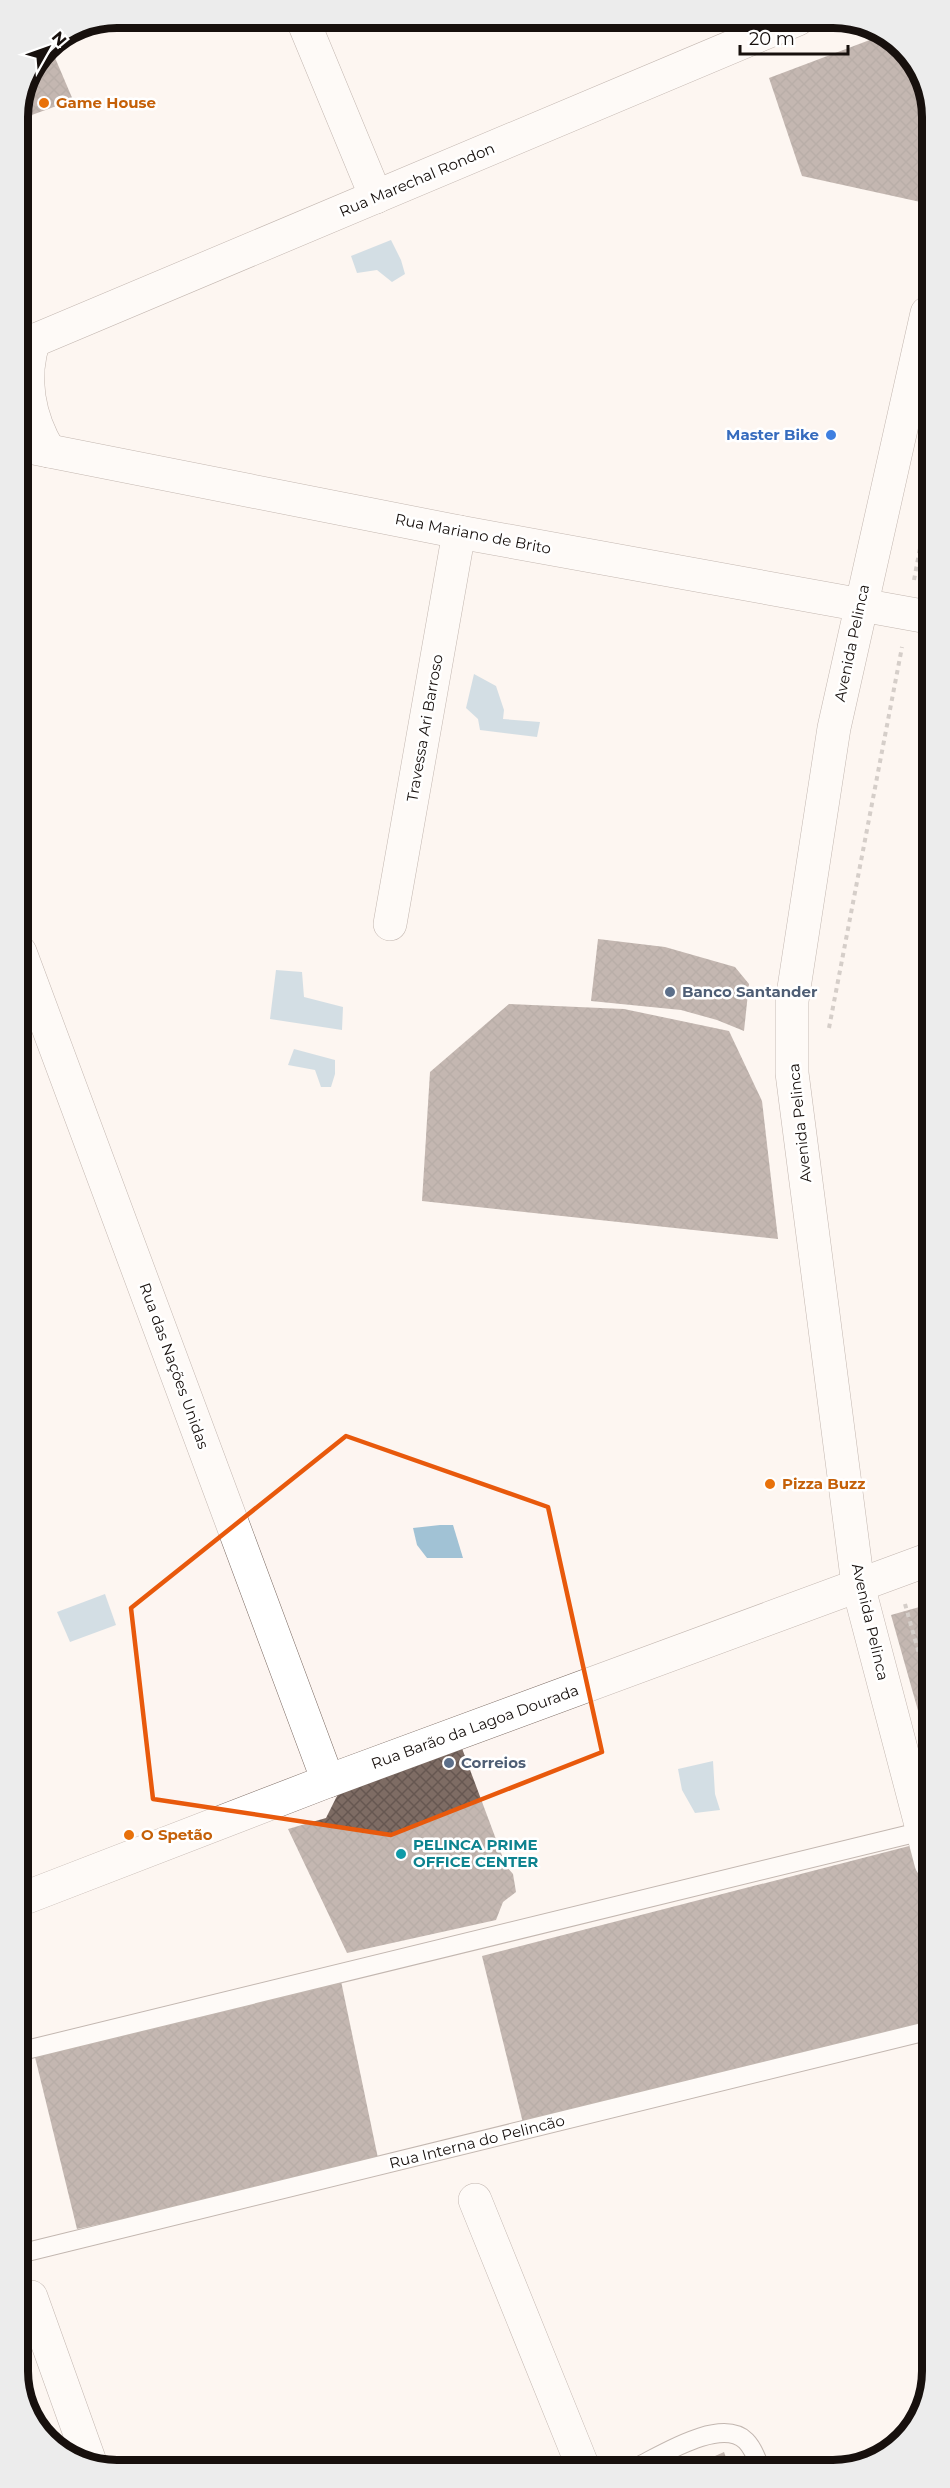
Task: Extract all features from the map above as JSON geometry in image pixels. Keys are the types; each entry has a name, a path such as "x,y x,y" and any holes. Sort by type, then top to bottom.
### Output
{"street":[{"path":"306,28 376,197"},
{"name":"Rua Marechal Rondon","path":"29,343 775,29"},
{"name":"Avenida Pelinca","path":"922,335 834,728 792,1001 792,1073 858,1585 922,1827"},
{"name":"Rua Marechal Rondon","path":"29,381 34,421 34,448"},
{"name":"Rua Mariano de Brito","path":"34,448 459,532 918,615"},
{"name":"Travessa Ari Barroso","path":"390,924 459,532"},
{"name":"Rua das Nações Unidas","path":"29,975 328,1781"},
{"name":"Rua Barão da Lagoa Dourada","path":"28,1897 328,1781 922,1562"},
{"path":"475,2200 580,2460"},
{"path":"32,2297 87,2454"}],"lane":[{"path":"28,2050 922,1831"},
{"name":"Rua Interna do Pelincão","path":"28,2252 922,2032"},
{"path":"652,2460 712,2433 735,2435 745,2440 757,2460"}],"path":[{"path":"828,1038 918,615 922,571"},
{"path":"904,1602 922,1665"}],"highlighted area":[{"path":"346,1436 548,1507 602,1752 391,1835 153,1799 131,1608"}],"water":[{"path":"391,240 405,274 392,282 377,270 357,273 351,256"},
{"path":"474,674 496,686 504,710 503,719 540,722 537,737 480,730 478,719 466,708"},
{"path":"276,970 302,972 304,997 343,1007 342,1030 270,1019"},
{"path":"294,1049 335,1060 335,1074 331,1087 321,1087 315,1070 288,1065"},
{"path":"453,1525 463,1558 427,1558 417,1545 413,1528"},
{"path":"105,1594 116,1625 70,1642 57,1612"},
{"path":"713,1761 715,1794 720,1810 695,1813 682,1790 678,1769"}],"building":[{"path":"873,39 887,47 912,78 921,106 922,202 802,176 769,78"},
{"path":"54,56 73,100 29,116 32,95 38,78"},
{"name":"Banco Santander","path":"598,939 665,947 735,967 749,984 744,1031 717,1020 681,1010 591,1001"},
{"path":"509,1004 624,1009 729,1031 762,1101 778,1239 422,1201 430,1072"},
{"path":"922,1606 922,1725 891,1615"},
{"name":"PELINCA PRIME OFFICE CENTER","path":"460,1743 506,1866 513,1874 516,1892 503,1902 496,1920 347,1953 288,1829 326,1818 342,1786"},
{"path":"913,1845 922,1885 922,2026 523,2123 482,1956"},
{"path":"341,1981 379,2163 77,2229 34,2053"},
{"path":"724,2452 727,2460 707,2460"}],"place":[{"name":"Game House","path":"44,103"},
{"name":"Master Bike","path":"831,435"},
{"name":"Banco Santander","path":"670,992"},
{"name":"Pizza Buzz","path":"770,1484"},
{"name":"Correios","path":"449,1763"},
{"name":"O Spetão","path":"129,1835"},
{"name":"PELINCA PRIME OFFICE CENTER","path":"401,1854"}]}
